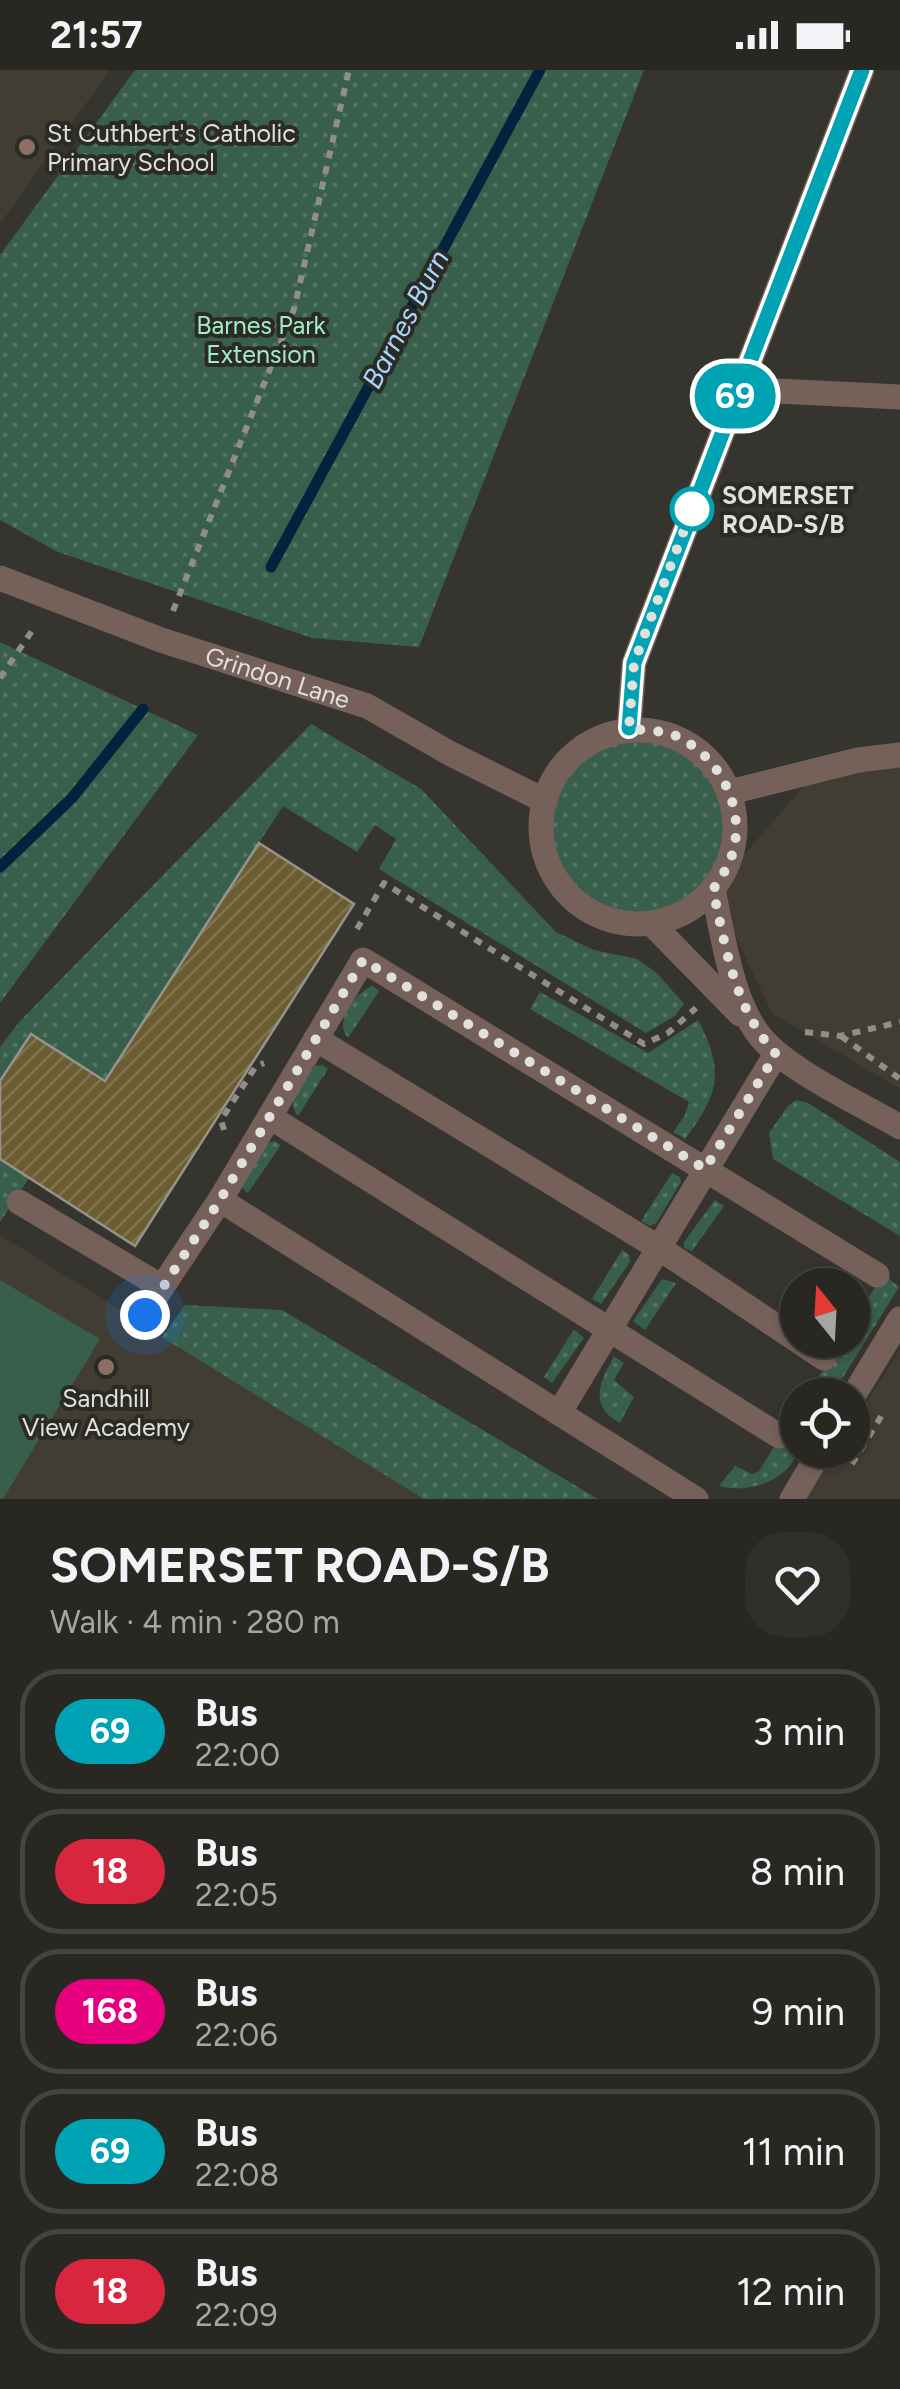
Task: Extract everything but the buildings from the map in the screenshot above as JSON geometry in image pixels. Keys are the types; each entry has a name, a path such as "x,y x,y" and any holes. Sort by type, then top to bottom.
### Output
{"street":[{"path":"629,728 634,663 862,70"},
{"path":"738,388 900,398"},
{"name":"Grindon Lane","path":"0,578 161,640 368,706 543,800"},
{"path":"629,728 675,736 712,762 730,792 736,830 730,861 713,890 686,912 651,924 608,920 573,900 548,866 540,831 543,800 561,765 582,746 629,728"},
{"path":"730,792 858,760 900,755"},
{"path":"713,890 733,980 756,1032"},
{"path":"651,924 716,985 776,1054 900,1127"},
{"path":"145,1315 220,1200 363,960 876,1274"},
{"path":"316,1039 659,1248 780,1329"},
{"path":"559,1413 776,1054"},
{"path":"270,1117 779,1436"},
{"path":"220,1200 696,1499"},
{"path":"19,1202 162,1287"},
{"path":"864,1378 900,1319"},
{"path":"792,1499 810,1468"}],"path":[{"path":"161,640 294,309 349,70"},
{"path":"0,678 54,599"},
{"path":"796,1026 807,1033 840,1036 900,1022"},
{"path":"840,1036 900,1080"},
{"path":"870,1434 890,1402"}],"shaded area":[{"name":"St Cuthbert's Catholic Primary School","path":"0,70 110,70 0,224"},
{"path":"900,759 900,1089 772,1013 713,890 818,770"},
{"name":"Sandhill View Academy","path":"0,1235 424,1499 0,1499"},
{"path":"900,1349 900,1499 804,1499 824,1468 870,1468 870,1396"}],"green space":[{"name":"Barnes Park Extension","path":"135,70 644,70 419,647 312,638 58,552 0,520 0,255"},
{"path":"0,642 198,735 0,1003"},
{"path":"311,724 421,789 556,932 594,950 637,959 657,973 684,1004 675,1016 646,1033 379,869 396,839 375,825 357,852 283,806 105,1081 31,1034 0,1081 0,1047 20,1021"},
{"path":"629,728 713,763 727,784 735,812 736,839 726,867 688,909 660,920 623,919 586,906 560,883 544,851 542,812 552,779 584,748"},
{"path":"373,986 379,991 348,1038 343,1024 348,1008 359,994"},
{"path":"540,992 648,1053 698,1020 712,1054 714,1082 705,1109 685,1139 673,1132 689,1102 530,1009"},
{"path":"315,1066 328,1069 298,1116 293,1104 295,1097"},
{"path":"796,1100 808,1103 900,1162 900,1236 773,1159 769,1133"},
{"path":"274,1141 281,1145 248,1193 242,1188 262,1145"},
{"path":"0,1159 29,1178 0,1222"},
{"path":"672,1173 681,1182 657,1222 650,1226 641,1221"},
{"path":"715,1200 724,1206 692,1251 684,1248 684,1242"},
{"path":"622,1250 629,1255 630,1262 601,1304 592,1299"},
{"path":"883,1274 899,1287 870,1334 870,1295"},
{"path":"662,1279 676,1283 645,1330 633,1321"},
{"path":"0,1280 100,1339 3,1499 0,1499"},
{"path":"185,1305 282,1310 598,1499 424,1499 162,1337"},
{"path":"574,1329 584,1338 552,1383 544,1377"},
{"path":"614,1356 624,1363 614,1380 634,1397 620,1423 600,1401 601,1384"},
{"path":"831,1358 855,1358 843,1378 818,1378"},
{"path":"780,1437 780,1468 788,1468 776,1478 754,1487 719,1486 735,1466 752,1474 759,1471"}],"waterway":[{"name":"Barnes Burn","path":"271,567 540,70"},
{"name":"Barnes Burn","path":"0,867 72,798 143,709"}],"bus line":[{"name":"69","path":"629,728 634,663 862,70"}],"place":[{"name":"St Cuthbert's Catholic Primary School","path":"27,147"},
{"name":"SOMERSET ROAD-S/B","path":"692,509"},
{"name":"Sandhill View Academy","path":"106,1367"}],"route":[{"path":"145,1315 220,1200 363,960 705,1169 776,1054 756,1032 733,980 713,890 730,861 736,830 730,792 712,762 675,736 629,728 634,663 692,509"}]}
